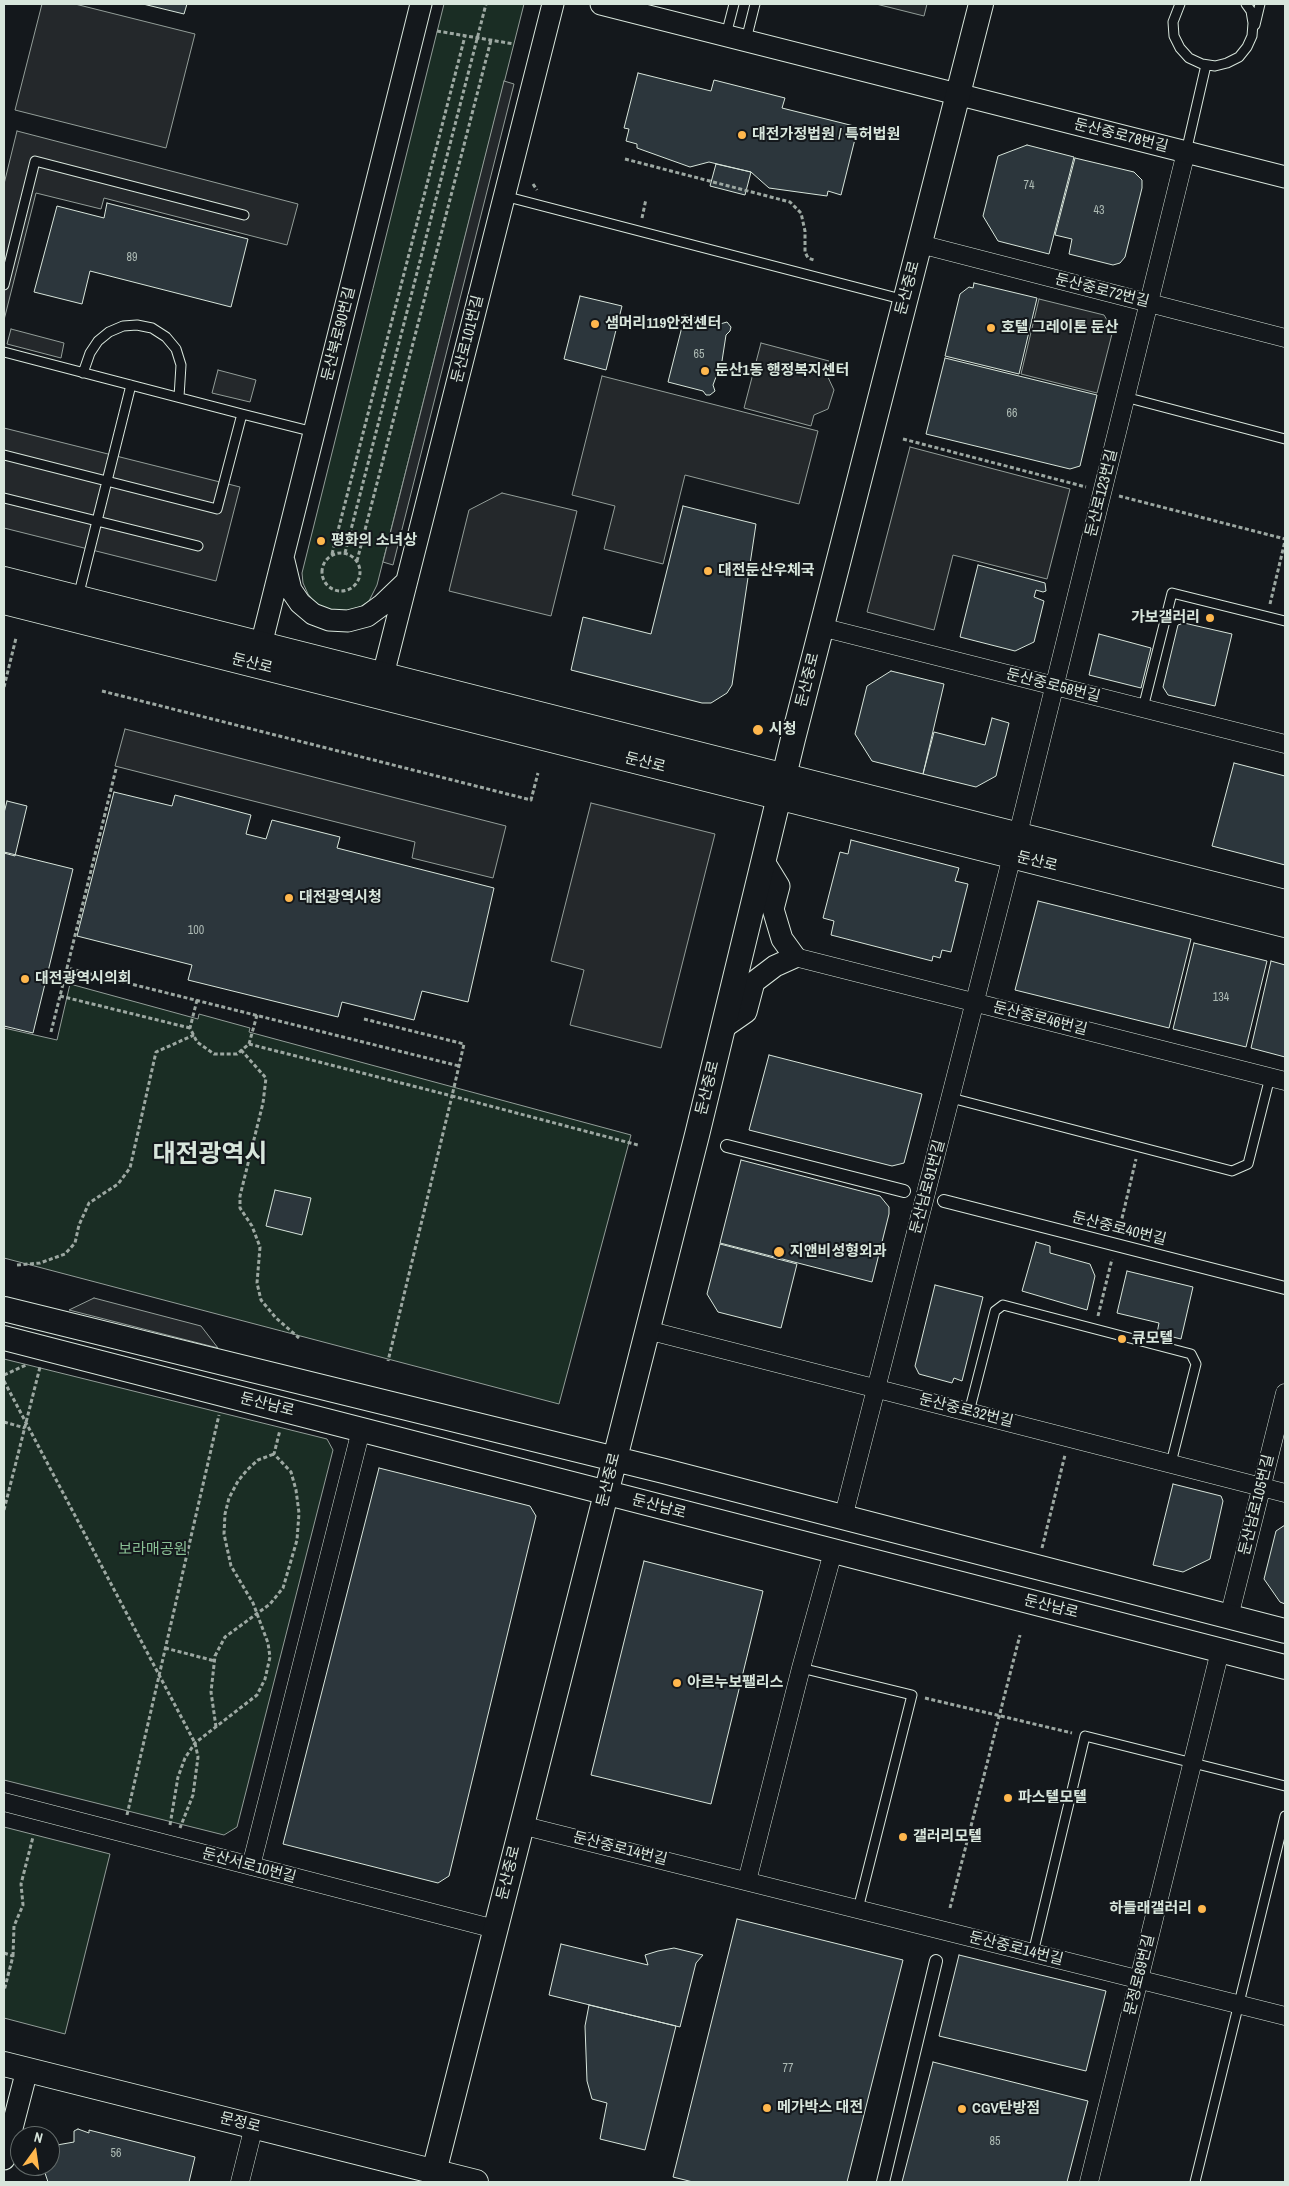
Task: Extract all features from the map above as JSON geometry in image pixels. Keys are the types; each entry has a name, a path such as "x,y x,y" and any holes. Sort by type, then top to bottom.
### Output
{"main road":[{"name":"둔산중로","path":"434,2172 723,1028 781,786 981,4"},
{"name":"둔산로","path":"4,578 78,597 258,654 781,786 1018,834 1285,902"},
{"name":"둔산로","path":"4,602 258,654 382,674 781,786 1012,856 1285,926"},
{"name":"둔산남로","path":"4,1309 614,1460 1285,1632"},
{"name":"둔산남로","path":"4,1338 1285,1667"},
{"name":"문정로","path":"4,2064 476,2182"}],"street":[{"name":"둔산북로90번길","path":"258,654 422,4"},
{"name":"둔산로101번길","path":"382,674 553,4"},
{"name":"둔산중로78번길","path":"601,4 1285,177"},
{"name":"둔산로123번길","path":"1018,834 1186,152"},
{"name":"둔산중로72번길","path":"920,244 1285,338"},
{"path":"284,555 291,590 300,603 314,614 329,620 348,621 367,616 382,605 406,582"},
{"name":"둔산중로58번길","path":"821,628 1285,744"},
{"name":"둔산남로91번길","path":"843,1518 1012,856"},
{"path":"723,1028 746,1012 754,982 775,966 795,956 782,939 773,909 779,886 763,860"},
{"name":"둔산중로46번길","path":"795,956 1278,1079"},
{"path":"727,1146 904,1191"},
{"name":"둔산중로40번길","path":"944,1201 1285,1288"},
{"name":"둔산중로32번길","path":"647,1330 1285,1492"},
{"name":"둔산남로105번길","path":"1229,1617 1285,1393"},
{"path":"251,1866 361,1430"},
{"path":"747,1882 801,1668 834,1552"},
{"name":"문정로89번길","path":"1089,2182 1220,1651"},
{"name":"둔산서로10번길","path":"4,1802 495,1929"},
{"name":"둔산중로14번길","path":"521,1825 1285,2016"},
{"path":"883,2182 936,1961"},
{"path":"4,2159 27,2070"},
{"path":"240,2182 254,2126"}],"lane":[{"path":"734,4 736,38"},
{"path":"736,38 755,4"},
{"path":"1246,4 1254,23 1252,36"},
{"path":"1178,5 1173,22 1174,36 1180,48 1190,58 1206,65 1227,63 1238,57 1247,47 1252,36 1260,4"},
{"path":"1186,152 1206,65"},
{"path":"4,285 35,162 244,215"},
{"path":"504,196 905,300"},
{"path":"82,373 90,353 98,341 109,332 123,326 137,325 152,328 166,337 176,349 181,364 179,397"},
{"path":"4,352 314,432"},
{"path":"78,597 130,385"},
{"path":"1125,397 1285,439"},
{"path":"4,454 217,509 242,414"},
{"path":"4,498 198,546"},
{"path":"1143,708 1172,593 1285,621"},
{"path":"951,1098 1232,1171 1248,1164 1278,1079"},
{"path":"969,1412 995,1311 1004,1305 1191,1354 1196,1364 1171,1463"},
{"path":"801,1668 912,1695 858,1909"},
{"path":"1033,1953 1085,1736 1285,1786"},
{"path":"1195,2182 1285,1816"}],"path":[{"path":"345,553 486,4"},
{"path":"437,31 514,44"},
{"path":"465,36 332,554 324,562 321,574 326,585 336,591 349,589 354,586 360,574 357,562 491,40"},
{"path":"625,160 790,202 801,213 804,221 805,252 803,262"},
{"path":"805,252 808,258 815,261"},
{"path":"1267,616 1285,541"},
{"path":"332,554 345,553 357,562"},
{"path":"4,687 16,638"},
{"path":"102,691 532,800 538,773"},
{"path":"51,1032 116,769"},
{"path":"67,968 459,1066"},
{"path":"60,996 190,1028"},
{"path":"197,1000 190,1028 197,1042 214,1054 237,1054 250,1044 257,1015"},
{"path":"364,1019 464,1044 388,1361"},
{"path":"17,1265 40,1263 65,1254 75,1243 79,1225 89,1202 118,1184 130,1168 156,1052 194,1035"},
{"path":"250,1044 638,1145"},
{"path":"241,1050 266,1078 263,1103 240,1196 240,1208 252,1226 260,1247 257,1283 261,1300 276,1318 299,1338"},
{"path":"4,1375 34,1362"},
{"path":"4,1510 40,1364"},
{"path":"4,1382 194,1743 198,1757 193,1795 180,1828"},
{"path":"127,1814 220,1409"},
{"path":"4,1422 25,1428"},
{"path":"274,1454 281,1424"},
{"path":"216,1727 211,1692 215,1661 225,1637 270,1604 283,1588 298,1540 299,1512 296,1490 290,1472 274,1454"},
{"path":"170,1825 178,1777 185,1758 194,1743 257,1695 265,1679 270,1657 268,1642 257,1612 231,1566 224,1534 225,1514 229,1498 247,1470 258,1460 274,1454"},
{"path":"1041,1550 1065,1454"},
{"path":"950,1908 1020,1636"},
{"path":"165,1648 215,1661"},
{"path":"912,1695 1085,1736"},
{"path":"4,1991 12,1956 14,1926 23,1905 21,1884 33,1837"},
{"path":"4,1953 12,1956"}],"green space":[{"path":"444,4 524,4 377,585 369,601 360,607 339,613 316,604 308,594 303,583 302,573"},
{"path":"70,984 198,1019 199,1014 250,1028 249,1032 631,1135 559,1404 4,1258 4,1028 57,1040"},
{"name":"보라매공원","path":"4,1359 327,1439 333,1450 237,1827 224,1835 4,1780"},
{"path":"4,1827 110,1854 65,2034 4,2018"}],"shaded area":[{"path":"42,4 75,4 195,34 166,148 15,110"},
{"path":"876,4 927,4 924,16"},
{"path":"504,81 514,84 393,565 383,562"},
{"path":"17,131 298,204 287,245 104,198 101,209 36,193 4,320 4,184"},
{"path":"1039,299 1104,315 1113,330 1097,393 1021,374"},
{"path":"11,329 64,343 61,358 7,344"},
{"path":"761,343 829,361 826,373 834,390 828,409 814,415 811,426 744,408"},
{"path":"218,370 256,380 250,402 212,393"},
{"path":"602,376 818,431 799,504 685,475 663,564 604,549 615,506 572,495"},
{"path":"4,428 240,487 216,581 4,528"},
{"path":"910,447 1070,489 1047,579 953,555 934,630 867,612"},
{"path":"502,493 577,511 551,616 449,591 469,510"},
{"path":"125,729 506,826 493,878 412,858 415,842 115,766"},
{"path":"591,803 715,834 661,1048 570,1025 584,970 551,961"},
{"path":"94,1298 201,1326 218,1348 69,1310"}],"building":[{"path":"143,4 187,4 184,14"},
{"name":"대전가정법원 / 특허법원","path":"638,73 711,91 714,80 785,98 782,108 858,127 841,195 828,191 827,196 769,188 751,172 709,162 690,167 637,148 637,144 626,141 629,129 624,128"},
{"path":"1027,145 1074,157 1049,254 998,241 983,216 998,156"},
{"path":"1075,158 1134,172 1142,180 1142,188 1125,257 1120,263 1113,265 1069,254 1072,239 1055,235"},
{"path":"716,164 751,172 745,195 710,186"},
{"path":"107,203 248,239 231,307 90,271 82,304 34,292 57,206 104,218"},
{"path":"974,283 1037,298 1019,374 945,356 960,294 969,287 973,288"},
{"name":"샘머리119안전센터","path":"580,296 622,306 606,370 564,359"},
{"name":"둔산1동 행정복지센터","path":"685,315 720,324 727,322 731,327 726,335 722,361 713,385 715,391 710,395 706,395 703,391 668,382"},
{"path":"945,358 1097,395 1080,466 1070,469 926,434"},
{"name":"대전둔산우체국","path":"683,506 756,524 732,685 727,693 711,703 702,703 571,670 583,617 651,634"},
{"path":"978,565 1045,583 1046,591 1036,590 1034,597 1044,601 1034,642 1015,651 960,637"},
{"path":"1184,623 1232,634 1215,706 1168,695 1163,687 1178,625"},
{"path":"1099,634 1151,648 1141,688 1089,675"},
{"path":"891,671 944,684 923,774 872,761 855,734 867,686"},
{"path":"992,718 1009,723 996,776 976,787 923,774 934,732 985,745"},
{"path":"1234,763 1285,776 1285,865 1212,846"},
{"name":"대전광역시청","path":"114,792 172,806 175,795 251,815 246,834 266,839 272,820 340,837 337,848 494,888 468,1002 422,991 414,1020 342,1002 338,1017 188,980 192,965 77,936"},
{"path":"7,801 27,806 15,856 4,853 4,813"},
{"path":"851,840 959,868 955,881 968,884 951,952 942,950 940,958 933,956 932,961 831,935 834,921 823,918 840,852 848,854"},
{"name":"대전광역시의회","path":"4,852 73,869 33,1033 4,1026"},
{"path":"1038,901 1191,939 1169,1028 1015,990"},
{"path":"1194,943 1267,961 1246,1047 1173,1029"},
{"path":"1271,961 1285,965 1285,1057 1251,1048"},
{"path":"769,1055 922,1094 904,1163 892,1166 749,1130"},
{"path":"741,1160 880,1196 889,1207 889,1214 872,1282 720,1243"},
{"path":"275,1190 311,1198 302,1235 266,1226"},
{"path":"1036,1242 1050,1246 1050,1253 1090,1264 1095,1276 1087,1310 1022,1291"},
{"path":"720,1244 797,1264 781,1328 718,1312 707,1294"},
{"path":"1127,1271 1193,1287 1181,1339 1157,1333 1159,1323 1117,1313"},
{"path":"935,1285 983,1297 962,1381 954,1378 952,1383 919,1374 915,1366"},
{"path":"379,1468 530,1506 536,1516 449,1876 438,1883 283,1844"},
{"path":"1173,1484 1221,1496 1223,1501 1210,1559 1183,1572 1153,1565"},
{"path":"1285,1525 1285,1604 1280,1602 1264,1579 1276,1531"},
{"name":"아르누보팰리스","path":"644,1561 763,1591 711,1804 591,1775"},
{"path":"737,1919 903,1960 847,2182 693,2182 673,2177"},
{"path":"561,1944 648,1965 645,1955 674,1948 703,1955 696,1963 680,2027 549,1995"},
{"path":"959,1955 1106,1991 1086,2071 939,2036"},
{"path":"589,2005 676,2026 645,2150 600,2139 607,2103 592,2099 587,2081 585,2026"},
{"path":"933,2062 1088,2101 1067,2182 902,2182"},
{"path":"78,2129 89,2133 89,2130 195,2157 189,2182 48,2182 46,2176 60,2176 60,2144 74,2142 74,2131"}],"place":[{"name":"대전가정법원 / 특허법원","path":"742,135"},
{"name":"샘머리119안전센터","path":"595,324"},
{"name":"호텔 그레이톤 둔산","path":"991,328"},
{"name":"둔산1동 행정복지센터","path":"705,371"},
{"name":"평화의 소녀상","path":"321,541"},
{"name":"대전둔산우체국","path":"708,571"},
{"name":"가보갤러리","path":"1210,618"},
{"name":"시청","path":"758,730"},
{"name":"대전광역시청","path":"289,898"},
{"name":"대전광역시의회","path":"25,979"},
{"name":"지앤비성형외과","path":"779,1252"},
{"name":"큐모텔","path":"1122,1339"},
{"name":"아르누보팰리스","path":"677,1683"},
{"name":"파스텔모텔","path":"1008,1798"},
{"name":"갤러리모텔","path":"903,1837"},
{"name":"하들래갤러리","path":"1202,1909"},
{"name":"메가박스 대전","path":"767,2108"},
{"name":"CGV탄방점","path":"962,2109"}],"district":[{"name":"대전광역시","path":"210,1155"}]}
